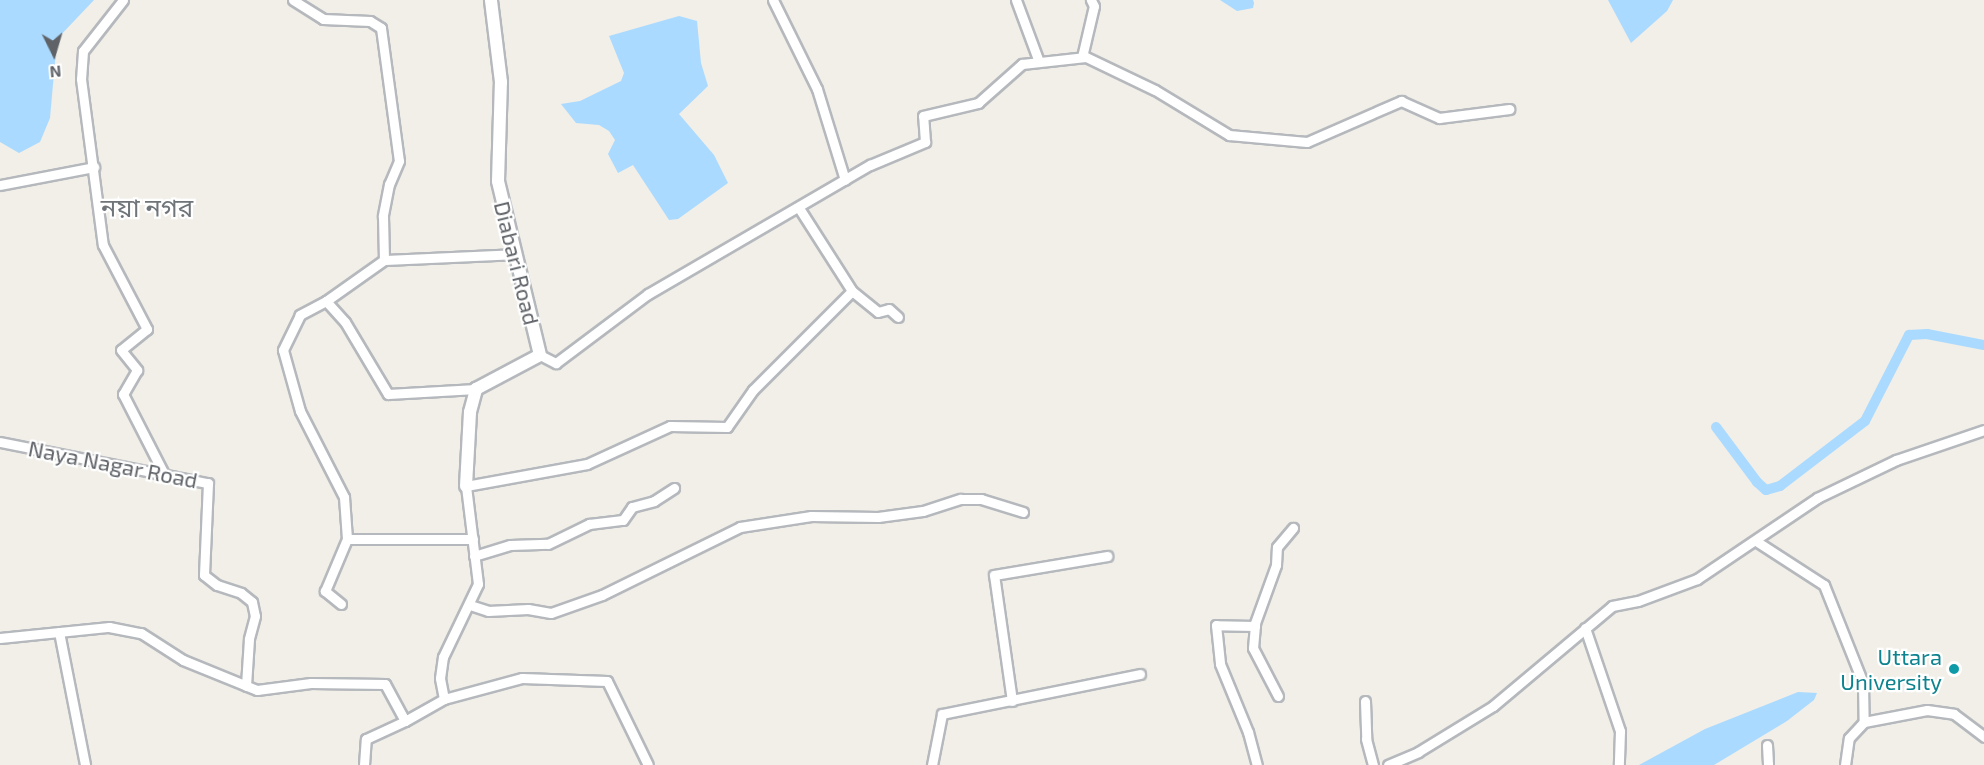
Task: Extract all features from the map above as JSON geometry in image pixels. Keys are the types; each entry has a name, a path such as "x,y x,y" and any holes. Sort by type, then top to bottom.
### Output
{"street":[{"path":"123,0 83,51 81,79 103,245 147,329 121,350 136,370 123,394 164,474"},
{"path":"293,0 323,19 370,21 381,28 399,161 389,184 383,216 384,260"},
{"name":"Diabari Road","path":"476,389 540,356 498,181 501,82 491,0"},
{"path":"773,0 817,89 845,180"},
{"path":"1016,0 1039,62"},
{"path":"1082,57 1094,6 1091,0"},
{"path":"540,356 556,363 648,294 870,165 925,142 922,116 978,103 1022,64 1082,57 1155,90 1229,135 1306,142 1401,101 1439,118 1509,109"},
{"path":"0,185 94,167"},
{"path":"799,208 852,291 878,312 889,309 898,317"},
{"path":"340,604 325,591 347,539 344,497 300,411 283,350 300,315 326,301 384,260 514,254"},
{"path":"466,486 587,464 670,426 727,427 753,390 852,291"},
{"path":"326,301 345,322 388,394 476,389 470,412 466,486 478,584 470,605 443,657 440,678 444,699"},
{"path":"1388,765 1418,752 1493,706 1612,606 1677,588 1756,541 1816,498 1896,460 1984,430"},
{"name":"Naya Nagar Road","path":"0,442 208,483 204,575 217,585 241,593 252,602 255,616 249,639 246,686"},
{"path":"474,556 510,545 548,544 589,524 623,520 632,507 654,501 674,488"},
{"path":"470,605 488,611 528,609 551,614 602,595 740,527 811,516 878,517 923,511 961,499 981,499 1023,512"},
{"path":"1278,696 1253,648 1255,626 1276,565 1277,547 1293,528"},
{"path":"347,539 473,539"},
{"path":"1756,541 1824,585 1863,682 1864,722"},
{"path":"1012,701 994,575 1107,556"},
{"path":"1255,626 1216,625 1220,664 1248,732 1257,765"},
{"path":"0,638 109,627 141,633 183,660 257,690 311,683 384,684 405,721"},
{"path":"1586,628 1620,730 1619,765"},
{"path":"59,632 85,765"},
{"path":"932,765 942,714 1140,675"},
{"path":"364,765 366,739 444,699 522,678 607,681 648,765"},
{"path":"1365,701 1366,739 1373,765"},
{"path":"1845,765 1849,738 1864,722 1927,710 1954,714 1984,736"},
{"path":"1767,745 1768,765"}],"water":[{"path":"0,0 94,0 57,39 50,118 40,142 19,153 0,142"},
{"path":"1220,0 1253,0 1254,3 1253,8 1237,11"},
{"path":"1608,0 1673,0 1667,11 1631,43"},
{"path":"679,16 697,21 701,63 708,86 679,114 714,155 728,183 678,219 669,220 633,165 618,173 608,154 615,140 609,131 599,125 576,123 561,104 580,101 621,81 624,73 609,36"},
{"path":"1798,692 1817,693 1814,700 1787,721 1714,765 1639,765 1705,729"}],"waterway":[{"path":"1716,427 1757,482 1766,490 1780,486 1865,421 1909,335 1927,334 1984,345"}],"place":[{"name":"Uttara University","path":"1954,669"}],"district":[{"name":"নয়া নগর","path":"147,207"}]}
